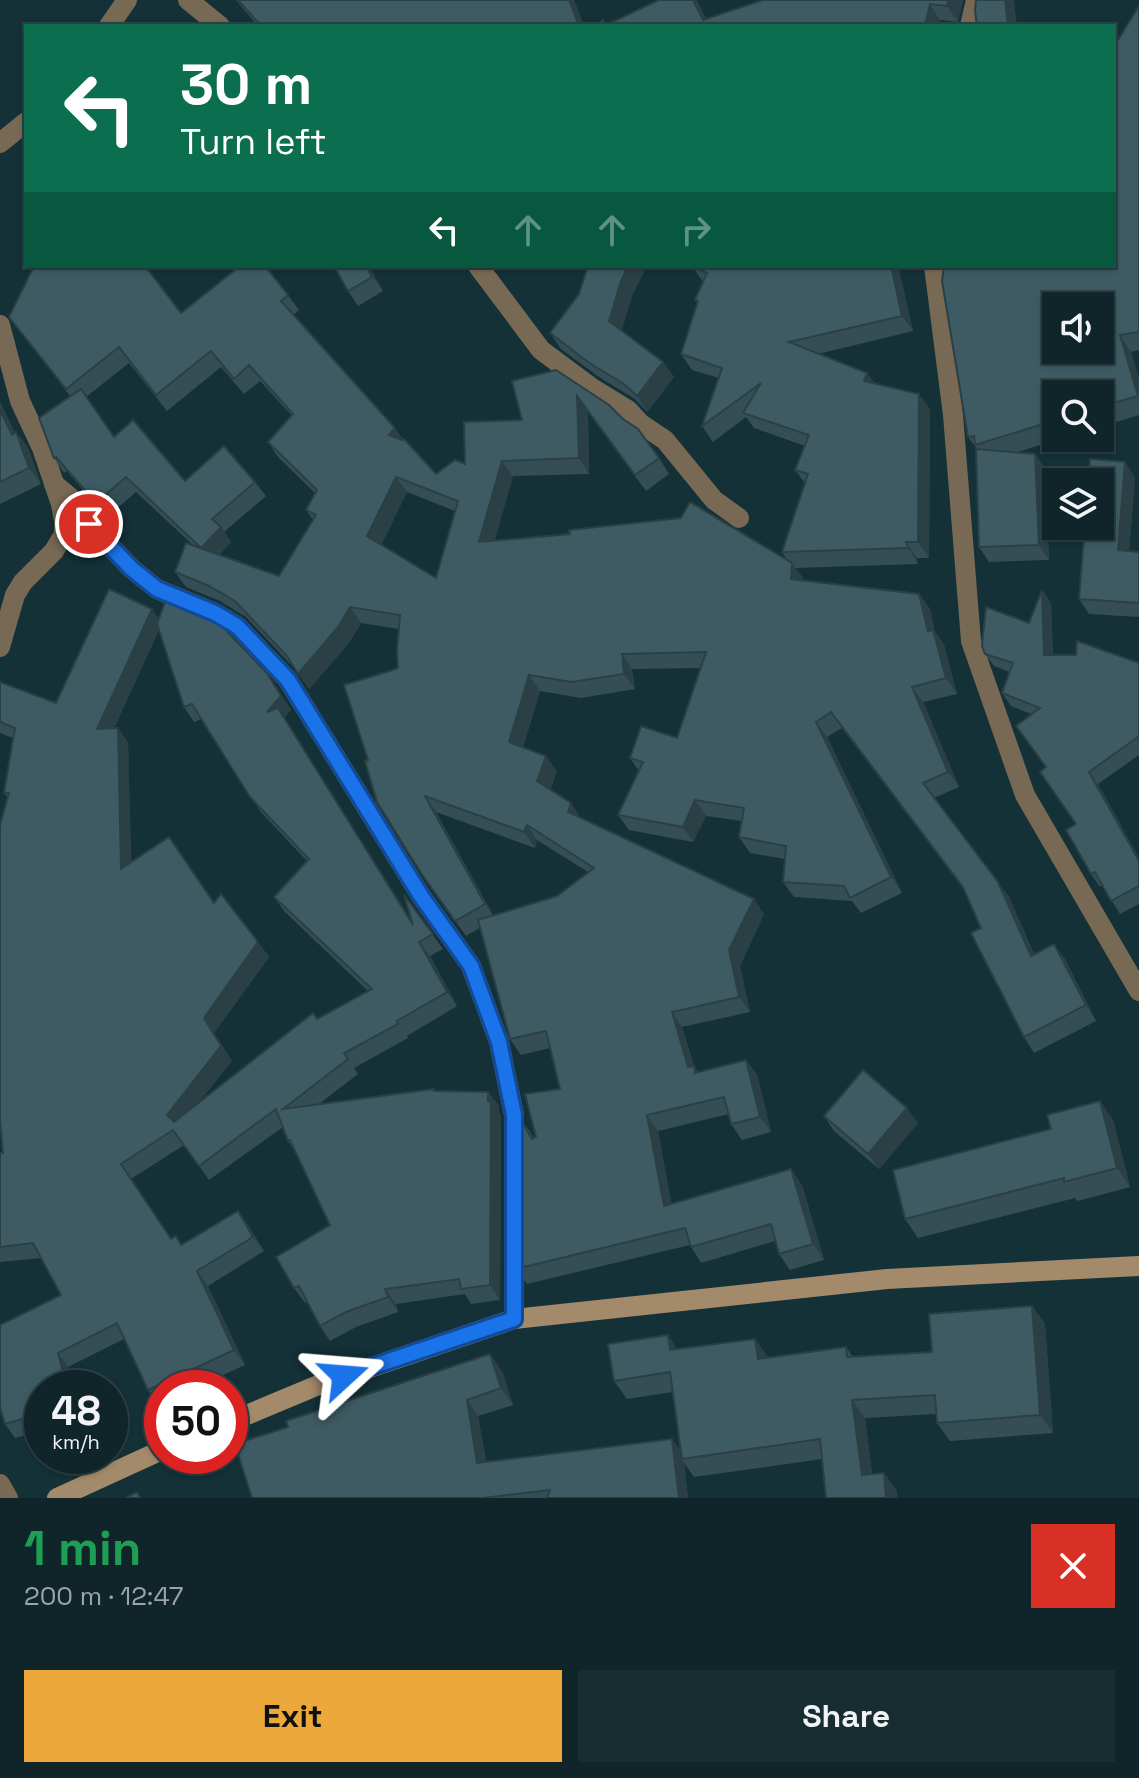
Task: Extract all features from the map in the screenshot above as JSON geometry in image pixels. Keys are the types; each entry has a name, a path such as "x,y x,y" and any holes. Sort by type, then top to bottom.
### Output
{"main road":[{"path":"248,1414 316,1386 514,1319 887,1279 1139,1266"},
{"path":"57,1498 144,1458"}],"street":[{"path":"110,24 127,0"},
{"path":"188,0 218,24"},
{"path":"970,24 976,0"},
{"path":"0,143 24,124"},
{"path":"480,268 541,350 628,410 641,424 665,440 714,500 739,518"},
{"path":"934,268 953,415 971,641 1025,795 1139,991"},
{"path":"0,325 20,401 42,448 64,521 64,534 54,551 23,582 15,595 0,647"},
{"path":"54,484 72,499 89,524 132,569 157,589 215,613 237,626 288,680 421,896 471,966 499,1042 514,1115 514,1319"},
{"path":"0,1484 8,1498"}],"building":[{"path":"238,0 569,0 578,24 259,24"},
{"path":"659,0 693,0 703,20 763,0 948,0 947,6 930,4 925,24 608,24"},
{"path":"976,0 1005,0 1008,24 977,24"},
{"path":"1139,6 1139,332 1120,335 1138,396 1114,403 1114,380 1042,380 1042,424 975,445 974,436 968,437 942,281 944,268 1116,268 1116,42"},
{"path":"33,268 147,268 181,313 237,268 267,268 288,295 281,301 395,428 389,435 404,439 436,474 455,460 465,464 464,422 522,420 512,381 556,370 609,405 638,429 659,458 635,475 577,396 579,458 502,461 479,542 570,534 569,530 681,518 690,502 792,563 791,579 919,594 928,631 933,630 946,678 912,687 948,772 923,783 998,882 1031,956 1054,944 1086,1005 1024,1037 971,933 981,928 963,887 831,712 816,722 891,877 850,898 844,886 783,882 786,846 739,837 744,808 695,800 683,827 618,815 643,762 630,758 641,726 677,738 706,652 622,654 624,674 571,682 529,675 509,742 546,756 537,781 571,803 568,812 754,899 729,950 739,997 672,1012 688,1067 694,1066 695,1073 746,1060 760,1117 731,1124 724,1097 647,1115 664,1206 791,1169 813,1244 779,1254 771,1224 691,1247 685,1228 516,1269 516,1111 532,1139 536,1137 525,1094 560,1089 546,1031 510,1039 478,920 557,896 594,868 527,825 524,832 425,796 485,904 455,921 377,802 365,761 368,760 344,685 398,667 400,615 350,607 338,627 298,674 287,656 235,601 175,572 186,543 279,576 316,515 306,510 317,490 268,442 293,414 249,365 234,379 211,351 156,395 119,347 66,389 9,317","holes":["396,477 458,501 436,578 367,536"]},
{"path":"335,268 367,268 372,277 348,291"},
{"path":"587,268 627,268 609,321 663,362 637,396 550,333 579,294"},
{"path":"696,268 891,268 902,316 789,342 867,373 864,381 919,394 918,542 906,542 908,548 782,552 808,474 795,470 809,435 743,413 761,383 702,426 722,368 681,354 698,301 695,300 707,273"},
{"path":"81,389 114,437 133,420 185,481 224,446 255,482 212,519 221,527 201,548 126,477 96,503 54,458 39,418"},
{"path":"0,410 12,435 16,432 29,468 0,482"},
{"path":"976,449 1035,454 1039,545 979,547"},
{"path":"1090,459 1125,462 1118,550 1139,552 1139,603 1079,599 1084,540 1114,540 1114,468 1089,468"},
{"path":"109,589 152,609 97,729 118,728 121,869 169,837 214,903 221,894 258,942 204,1018 221,1046 167,1115 174,1122 313,1013 317,1019 372,989 274,897 309,859 250,797 192,704 184,707 157,624 167,597 199,610 218,622 267,673 281,696 267,712 278,708 413,925 404,895 433,934 419,942 447,992 397,1021 398,1024 344,1053 348,1059 283,1109 434,1089 488,1092 488,1101 491,1102 490,1285 461,1289 459,1279 385,1289 388,1297 346,1312 320,1326 299,1286 294,1288 276,1257 330,1225 288,1141 276,1109 199,1166 173,1130 121,1164 171,1239 176,1236 181,1245 238,1211 253,1237 197,1271 234,1350 191,1370 144,1370 144,1381 117,1323 58,1353 62,1370 24,1370 24,1418 5,1424 0,1407 0,1325 61,1295 33,1243 0,1247 0,1153 3,1153 0,1120 0,825 9,793 4,793 15,728 0,722 0,682 56,703"},
{"path":"1042,590 1044,655 1076,655 1077,641 1139,663 1139,738 1089,772 1139,861 1139,886 1111,901 1095,872 1091,874 1066,830 1076,824 1040,772 1046,767 1016,726 1040,708 1002,693 1013,663 985,654 982,646 986,607 1029,623"},
{"path":"863,1070 907,1108 868,1154 824,1116"},
{"path":"1100,1101 1117,1168 1064,1182 1064,1178 905,1219 893,1170 1051,1129 1047,1115"},
{"path":"1032,1306 1040,1415 937,1423 935,1395 852,1400 862,1475 884,1473 886,1498 826,1498 820,1439 682,1459 670,1372 614,1381 608,1344 668,1335 670,1350 755,1339 758,1359 846,1347 847,1357 932,1352 929,1314"},
{"path":"490,1354 501,1388 467,1400 477,1463 672,1439 679,1498 547,1498 550,1490 483,1498 252,1498 244,1474 248,1474 248,1440 288,1427 286,1421"},
{"path":"137,1492 140,1498 126,1498"}],"route":[{"path":"89,524 132,569 157,589 215,613 237,626 288,680 383,837 471,966 499,1042 514,1115 514,1319 344,1376"}]}
